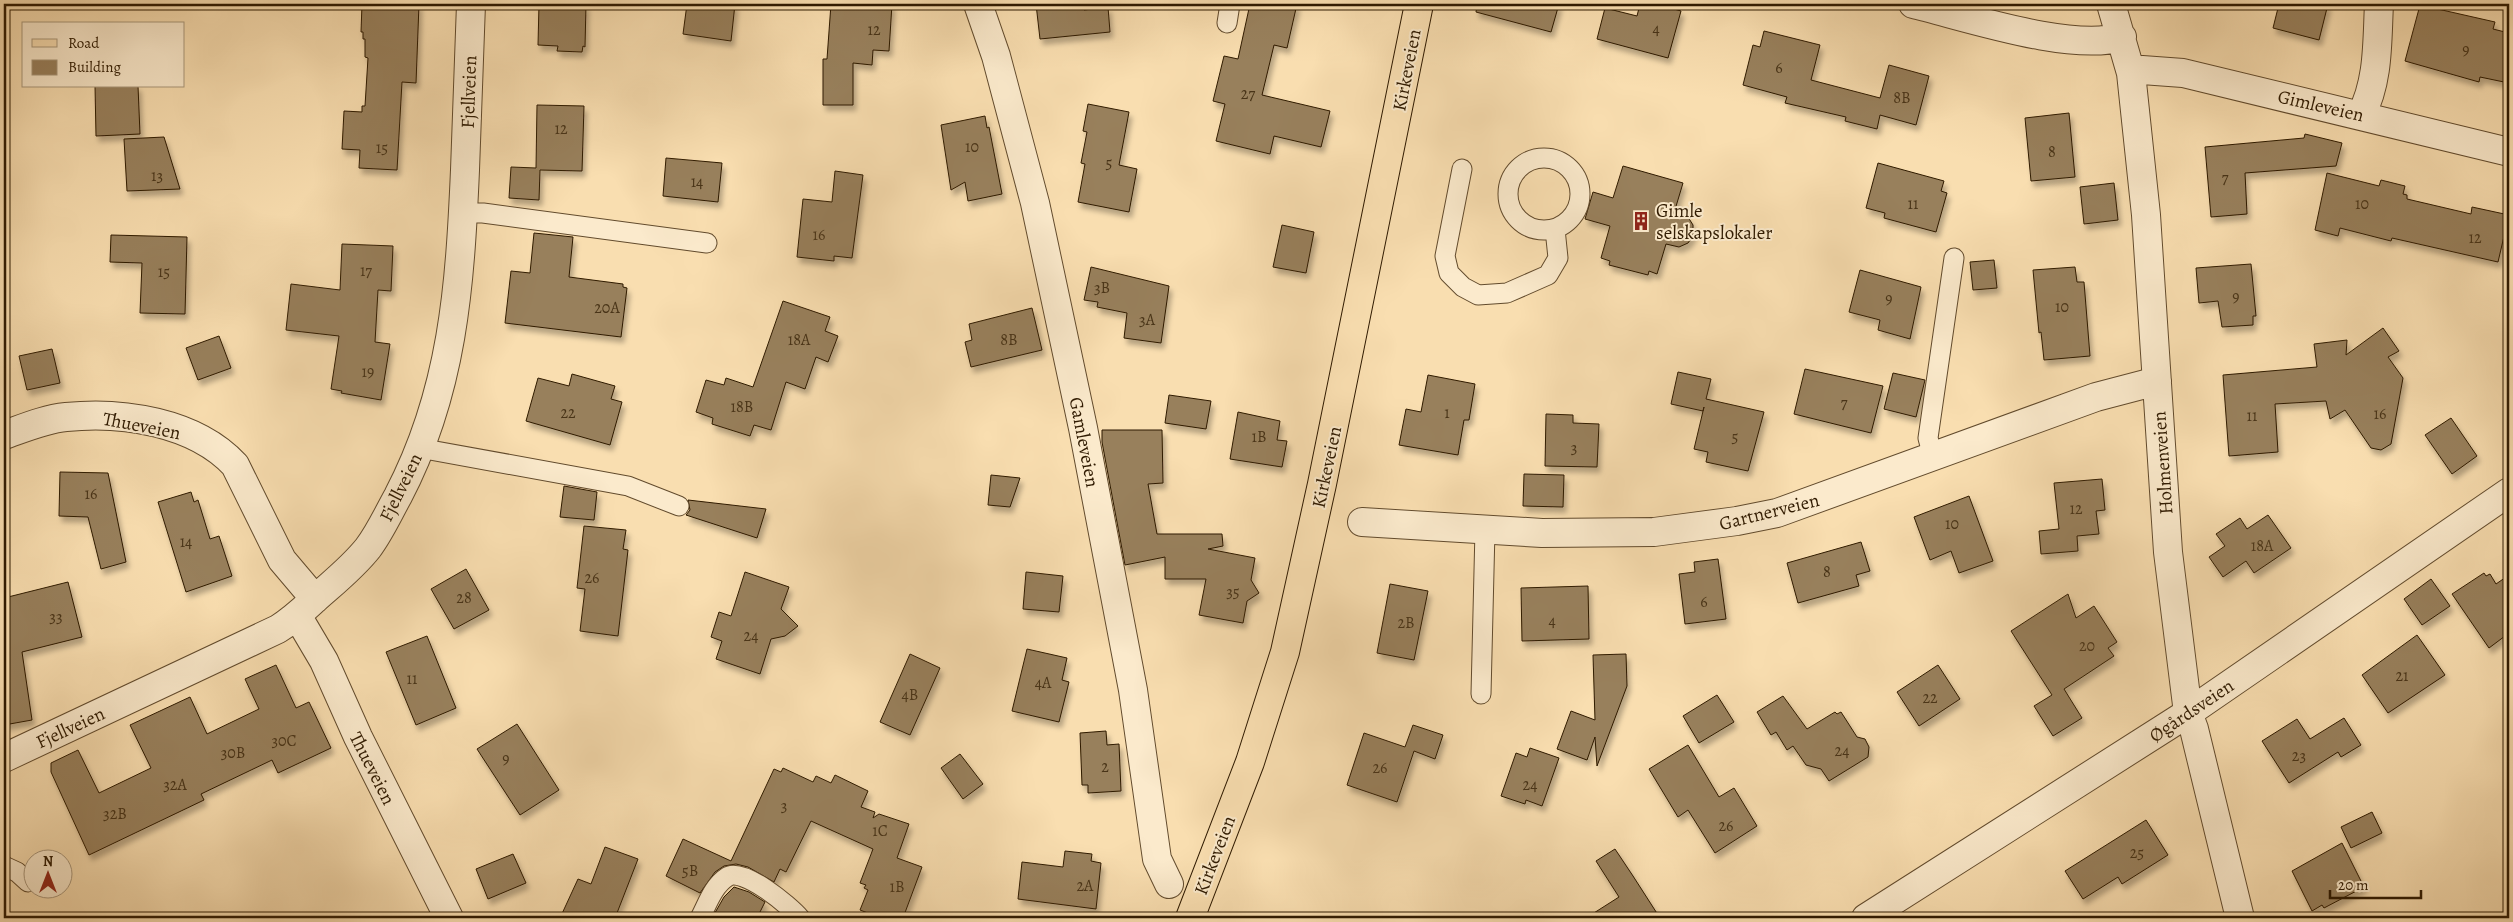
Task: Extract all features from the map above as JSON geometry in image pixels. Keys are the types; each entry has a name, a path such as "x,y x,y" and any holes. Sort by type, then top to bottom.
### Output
{"main road":[{"name":"Kirkeveien","path":"1190,918 1250,762 1285,652 1322,484 1419,4"}],"street":[{"name":"Fjellveien","path":"4,758 278,629 306,608 348,571 368,548 411,470 436,404 452,338 456,313 463,213 471,4"},
{"name":"Gamleveien","path":"978,4 996,56 1035,202 1083,428 1133,690 1157,859 1169,884"},
{"path":"1913,4 2074,42 2107,41 2122,36"},
{"name":"Holmenveien","path":"2111,4 2122,36 2131,73 2146,215 2168,552 2188,714 2194,729 2240,918"},
{"path":"2361,115 2370,98 2376,64 2379,4"},
{"name":"Gimleveien","path":"2131,73 2142,70 2183,73 2509,152"},
{"name":"Gartnerveien","path":"1362,522 1542,533 1654,532 1737,521 1777,513 2096,397 2157,381"},
{"name":"Thueveien","path":"4,435 65,417 113,416 163,425 195,436 226,455 235,465 306,608 324,661 358,737 449,918"},
{"name":"Øgårdsveien","path":"1866,918 2188,714 2509,492"}],"lane":[{"path":"1227,23 1230,4"},
{"path":"1462,170 1445,256 1449,273 1463,287 1478,295 1507,293 1548,275 1558,258 1555,228"},
{"path":"463,213 483,213 707,243"},
{"path":"1933,457 1928,438 1954,258"},
{"path":"419,448 628,486 679,506"},
{"path":"1481,694 1485,530"},
{"path":"4,866 22,877"},
{"path":"700,918 718,884 729,875 739,874 792,909 800,918"}],"building":[{"path":"362,4 419,4 416,83 402,82 397,170 359,168 360,150 342,149 344,111 362,112 362,106 365,106 368,58 365,57 365,39 363,39 363,32 361,32"},
{"path":"539,4 586,4 585,47 583,46 582,52 557,51 558,46 538,45"},
{"path":"687,4 735,4 731,41 683,34"},
{"path":"831,4 892,4 889,51 873,50 872,65 853,63 853,105 823,105 823,59 827,59"},
{"path":"1036,4 1084,4 1084,10 1108,7 1110,32 1040,39"},
{"path":"1250,4 1297,4 1287,48 1274,45 1262,95 1330,111 1321,147 1274,136 1270,154 1216,141 1225,104 1213,101 1224,56 1238,59"},
{"path":"1477,4 1559,4 1551,32 1476,12"},
{"path":"1640,4 1657,4 1681,11 1668,58 1597,39 1605,8 1637,16"},
{"path":"2279,4 2328,4 2319,40 2273,28"},
{"path":"2420,5 2495,22 2493,29 2509,33 2509,55 2504,82 2480,77 2479,82 2405,61"},
{"path":"1764,31 1820,45 1811,80 1880,98 1889,65 1929,76 1916,125 1880,115 1877,129 1845,121 1846,117 1785,103 1787,97 1743,85 1753,45 1760,47"},
{"path":"95,88 138,88 140,134 96,136"},
{"path":"1088,104 1129,112 1119,165 1137,169 1129,212 1078,202 1085,164 1081,163 1087,132 1083,131"},
{"path":"537,105 584,106 582,171 540,170 539,200 509,198 511,167 536,168"},
{"path":"2069,113 2075,177 2031,181 2025,118"},
{"path":"985,116 987,128 989,127 1002,194 968,201 965,182 951,190 941,125"},
{"path":"2305,134 2342,143 2336,166 2245,173 2247,214 2211,217 2205,147 2304,138"},
{"path":"164,137 180,189 127,191 124,139"},
{"path":"666,158 722,163 718,202 663,196"},
{"path":"1878,163 1944,181 1941,191 1947,193 1936,232 1884,218 1885,213 1866,208"},
{"name":"Gimle selskapslokaler","path":"1623,166 1683,183 1674,213 1688,217 1693,225 1693,236 1688,243 1679,247 1666,244 1657,274 1649,271 1648,275 1609,265 1610,261 1601,258 1610,226 1585,219 1593,192 1613,198"},
{"path":"835,171 863,175 852,258 834,256 834,261 797,257 803,199 832,202"},
{"path":"2327,173 2379,186 2381,180 2405,186 2403,194 2407,195 2407,199 2471,214 2472,207 2509,215 2498,262 2392,238 2391,241 2340,228 2338,236 2315,230"},
{"path":"2114,183 2118,220 2084,224 2080,187"},
{"path":"1282,225 1314,232 1306,273 1273,267"},
{"path":"534,233 573,237 569,277 623,284 623,287 627,288 621,337 505,323 511,271 530,273"},
{"path":"111,235 187,237 185,314 140,313 142,263 110,262"},
{"path":"342,244 393,246 391,291 378,290 375,342 390,344 381,400 341,393 342,391 331,389 339,336 286,330 291,284 340,290"},
{"path":"1994,260 1997,288 1973,290 1970,262"},
{"path":"2251,264 2256,316 2253,316 2253,325 2222,327 2218,301 2199,303 2196,268"},
{"path":"1091,267 1169,286 1161,343 1124,338 1127,313 1097,307 1098,302 1084,300"},
{"path":"2075,267 2077,282 2084,282 2090,356 2044,360 2041,332 2039,333 2033,270"},
{"path":"1860,270 1921,287 1910,339 1878,330 1880,320 1849,312"},
{"path":"783,301 830,317 825,331 838,336 828,362 816,357 805,389 786,382 771,430 754,425 750,436 712,424 713,418 696,412 706,380 724,385 726,378 753,387"},
{"path":"1032,308 1042,350 971,367 965,342 972,340 969,324"},
{"path":"2383,328 2399,351 2388,357 2403,378 2391,444 2381,450 2371,448 2345,410 2330,419 2326,401 2275,404 2278,452 2229,456 2223,375 2317,367 2314,344 2347,340 2346,355"},
{"path":"219,336 231,368 198,380 186,348"},
{"path":"52,349 60,383 27,390 19,356"},
{"path":"1805,369 1883,386 1871,433 1794,414"},
{"path":"1678,372 1711,379 1706,399 1764,412 1748,471 1706,462 1708,452 1694,449 1704,407 1703,411 1671,404"},
{"path":"1893,373 1925,380 1916,417 1884,409"},
{"path":"572,374 615,386 611,399 622,402 610,445 526,421 538,378 569,386"},
{"path":"1428,375 1475,384 1469,420 1464,420 1458,455 1399,445 1406,409 1421,412"},
{"path":"1169,395 1211,401 1206,429 1165,423"},
{"path":"1238,412 1280,421 1277,440 1287,441 1282,467 1230,459"},
{"path":"1546,414 1573,415 1573,423 1599,424 1597,467 1545,466"},
{"path":"2451,418 2477,456 2452,474 2425,435"},
{"path":"1102,430 1162,430 1163,483 1148,484 1157,534 1222,534 1223,546 1208,549 1255,558 1251,580 1259,593 1247,601 1243,623 1199,615 1206,579 1165,579 1165,557 1125,565 1102,442"},
{"path":"60,472 108,473 126,562 101,569 88,517 59,516"},
{"path":"1524,474 1564,475 1563,507 1523,506"},
{"path":"991,475 1020,478 1010,507 988,505"},
{"path":"2102,479 2105,510 2096,511 2099,534 2077,536 2078,551 2041,554 2039,531 2059,529 2054,483"},
{"path":"564,486 597,492 594,520 560,517"},
{"path":"191,492 194,502 198,500 210,539 219,536 232,576 186,592 158,502"},
{"path":"1969,496 1993,561 1959,573 1951,551 1930,560 1914,517"},
{"path":"688,500 766,509 757,538 686,515 690,510"},
{"path":"2268,515 2291,548 2254,573 2246,561 2223,577 2209,557 2225,546 2216,534 2240,518 2247,529"},
{"path":"584,526 626,530 623,549 628,550 618,636 580,631 585,589 577,588"},
{"path":"1861,542 1870,571 1856,575 1859,586 1798,603 1787,563"},
{"path":"1718,559 1726,619 1685,624 1679,574 1695,572 1694,562"},
{"path":"466,569 489,610 454,629 431,589"},
{"path":"745,572 789,587 781,609 798,626 785,636 771,639 760,674 716,659 722,641 711,637 719,612 731,616"},
{"path":"1026,572 1063,576 1059,612 1023,609"},
{"path":"2484,573 2486,576 2490,574 2496,584 2509,575 2509,633 2489,648 2452,594"},
{"path":"2431,579 2450,606 2422,625 2404,599"},
{"path":"68,582 82,637 22,652 32,720 4,725 4,598"},
{"path":"1390,584 1428,591 1414,660 1377,653"},
{"path":"1588,586 1589,639 1522,641 1521,588"},
{"path":"2068,594 2076,618 2094,606 2117,642 2108,648 2114,656 2064,689 2082,718 2053,736 2034,706 2052,695 2011,631"},
{"path":"2417,635 2445,675 2388,713 2362,675"},
{"path":"427,636 456,708 416,725 386,652"},
{"path":"1027,649 1067,658 1062,680 1069,682 1059,722 1012,711"},
{"path":"910,654 940,668 910,735 880,722"},
{"path":"1626,654 1627,686 1597,766 1595,737 1587,760 1557,749 1571,711 1595,720 1593,655"},
{"path":"276,665 296,708 309,702 331,748 278,773 272,760 201,794 204,800 89,855 51,772 51,763 78,750 99,793 151,768 130,725 190,697 207,734 259,709 245,679"},
{"path":"1938,665 1960,699 1919,726 1897,692"},
{"path":"1717,695 1734,722 1699,743 1683,716"},
{"path":"1783,696 1807,729 1835,712 1837,714 1841,712 1857,737 1865,739 1869,747 1868,757 1829,781 1821,769 1806,765 1793,746 1787,750 1776,732 1771,735 1757,712"},
{"path":"2344,718 2361,745 2341,757 2338,752 2289,783 2262,741 2297,719 2310,739"},
{"path":"517,724 559,790 520,815 477,749"},
{"path":"1413,725 1443,735 1435,759 1414,751 1397,802 1347,785 1364,733 1405,747"},
{"path":"1106,731 1107,745 1119,744 1121,791 1088,793 1088,785 1082,785 1080,733"},
{"path":"1688,745 1719,797 1734,788 1757,826 1715,853 1688,810 1678,817 1649,769"},
{"path":"1530,748 1559,758 1542,806 1526,800 1525,804 1501,796 1516,753 1527,757"},
{"path":"960,754 983,784 963,799 941,768"},
{"path":"783,768 813,782 816,776 831,783 835,775 868,791 861,807 875,812 873,818 879,814 909,824 897,858 922,867 903,918 881,918 860,910 868,890 864,888 866,885 860,883 873,849 811,821 786,872 780,869 774,882 748,867 736,864 724,866 715,872 700,893 666,876 683,839 731,861 774,769 781,772"},
{"path":"2372,812 2382,833 2351,848 2341,827"},
{"path":"2146,820 2168,855 2122,884 2118,877 2083,899 2065,871"},
{"path":"2342,843 2364,887 2324,908 2322,905 2312,911 2292,871"},
{"path":"605,847 638,859 617,913 628,918 560,918 578,879 591,884"},
{"path":"1615,849 1660,918 1586,918 1619,897 1596,861"},
{"path":"1065,851 1092,854 1091,861 1101,863 1096,909 1018,899 1022,862 1063,867"},
{"path":"513,854 526,883 488,899 476,869"},
{"path":"734,887 749,892 765,902 757,918 712,918 724,897"}],"place":[{"name":"Gimle selskapslokaler","path":"1641,221"}]}
